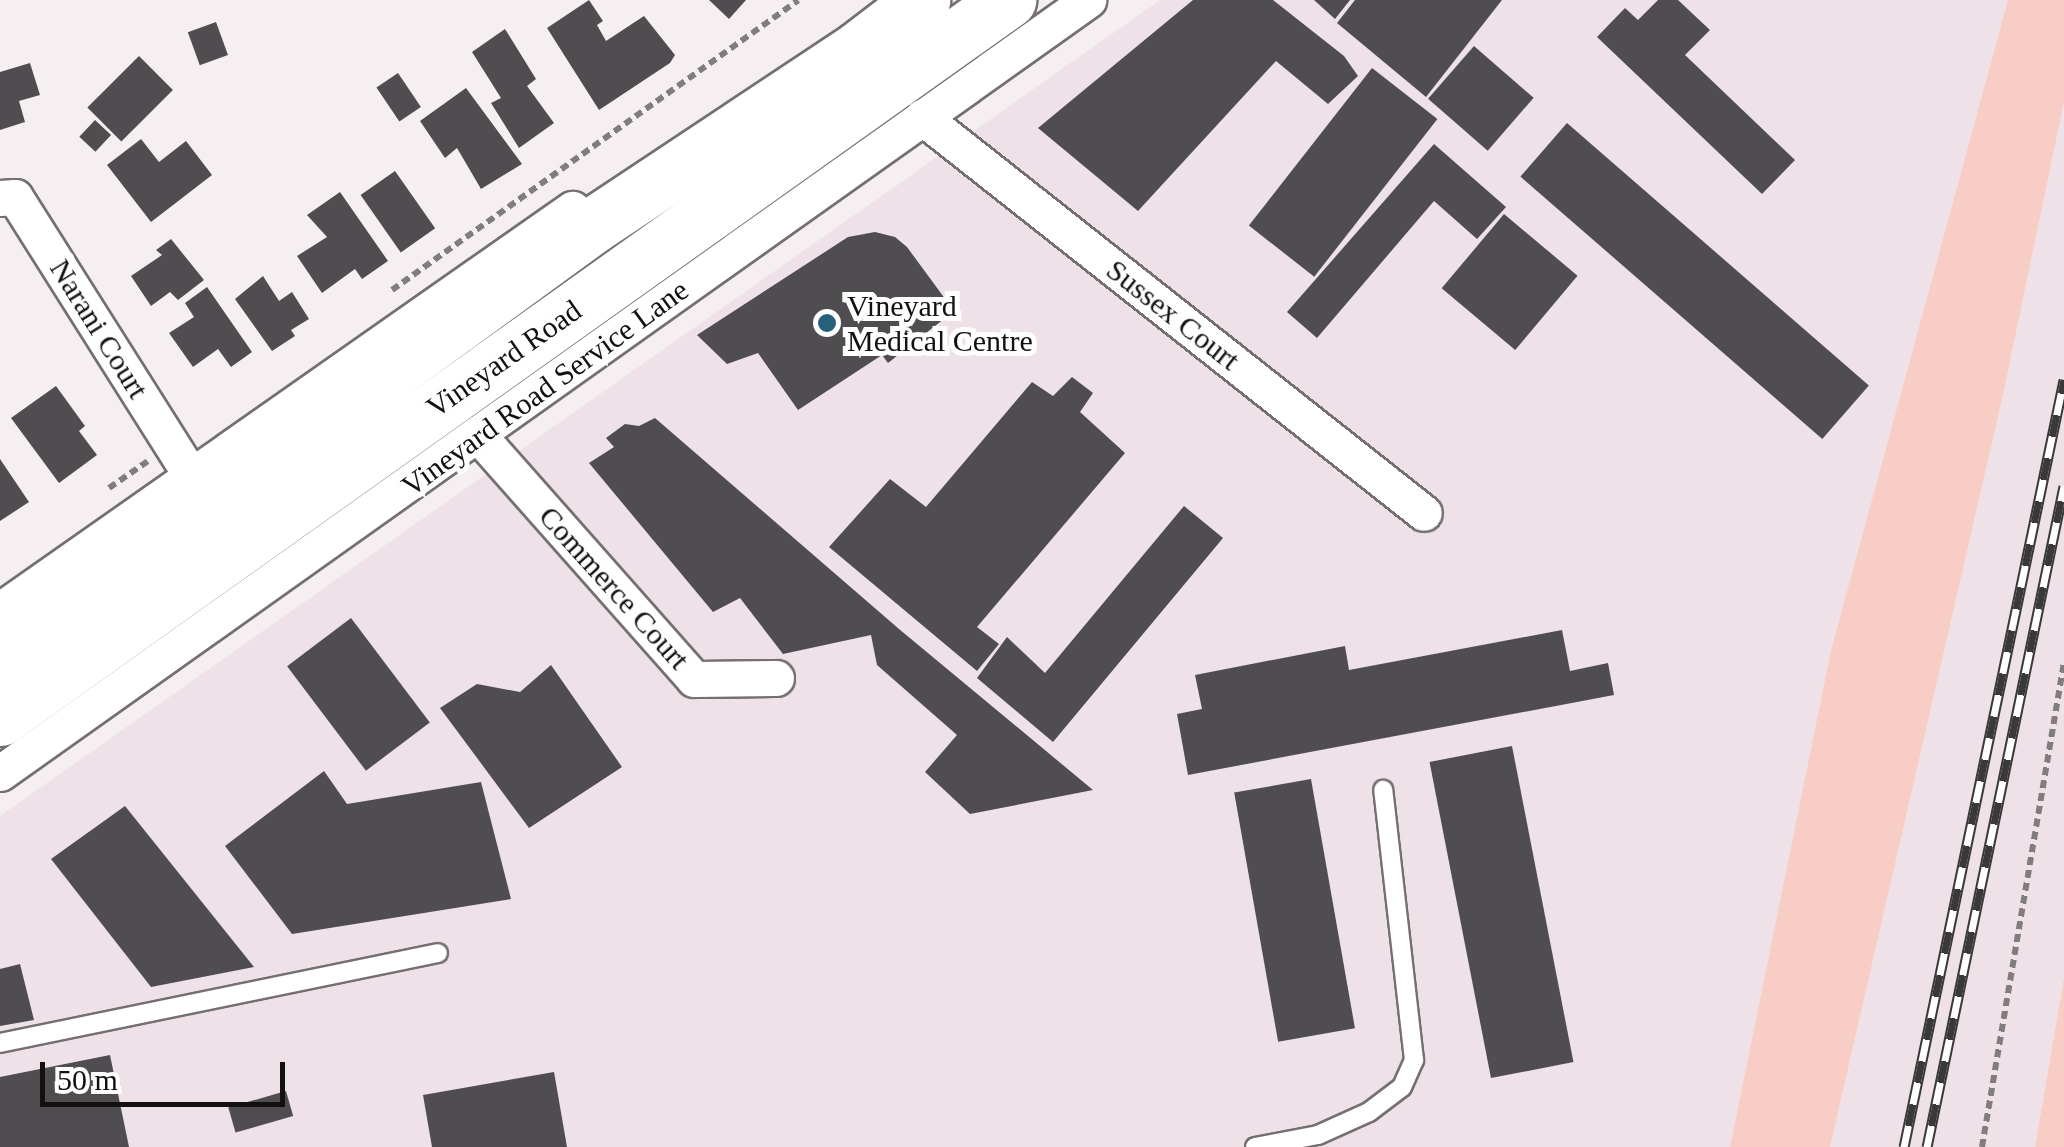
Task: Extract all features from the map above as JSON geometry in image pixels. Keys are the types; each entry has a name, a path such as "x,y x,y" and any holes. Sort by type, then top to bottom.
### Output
{"main road":[{"name":"Vineyard Road","path":"0,658 592,226 858,49 920,0"},
{"name":"Vineyard Road","path":"0,718 1008,0"}],"street":[{"path":"0,610 467,279 848,26 875,12 920,0"},
{"name":"Vineyard Road Service Lane","path":"0,773 1088,0"},
{"name":"Sussex Court","path":"922,117 1424,513"},
{"name":"Narani Court","path":"0,198 15,197 191,475"},
{"name":"Commerce Court","path":"479,436 694,679 776,678"}],"lane":[{"path":"1256,1147 1318,1135 1368,1112 1402,1087 1414,1060 1383,790"},
{"path":"0,1043 438,953"}],"path":[{"path":"381,298 798,0"},
{"path":"94,499 171,444"},
{"path":"1982,1147 2064,664"}],"shaded area":[{"path":"1160,0 2008,0 1831,650 1730,1147 0,1147 0,816"},
{"path":"2008,0 2064,0 2064,102 2003,395 1830,1147 1730,1147 1831,650"},
{"path":"2064,102 2064,977 2035,1147 1830,1147 2003,395"},
{"path":"2064,977 2064,1147 2035,1147"}],"building":[{"path":"589,0 603,21 597,25 606,41 644,16 675,55 670,63 599,110 547,28"},
{"path":"709,0 746,0 729,19"},
{"path":"1193,0 1273,0 1344,56 1358,76 1328,104 1276,61 1138,211 1038,128"},
{"path":"1314,0 1350,0 1335,19"},
{"path":"1355,0 1502,0 1426,97 1337,23"},
{"path":"1658,0 1678,0 1710,30 1685,55 1795,160 1762,194 1597,37 1625,8 1638,20"},
{"path":"216,22 228,55 200,65 188,32"},
{"path":"505,29 536,79 527,86 554,123 519,148 491,103 501,98 472,52"},
{"path":"1474,46 1534,98 1488,151 1428,99"},
{"path":"139,56 173,90 121,142 87,108"},
{"path":"30,63 40,95 19,101 25,122 0,130 0,72"},
{"path":"1372,68 1437,119 1314,277 1249,226"},
{"path":"398,73 421,107 399,122 376,88"},
{"path":"466,88 522,164 481,189 457,148 445,158 420,121"},
{"path":"95,120 111,135 95,152 79,137"},
{"path":"1567,123 1869,385 1822,439 1520,177"},
{"path":"141,139 159,162 186,141 212,175 151,222 107,165"},
{"path":"1434,144 1506,207 1477,239 1434,201 1317,338 1287,312"},
{"path":"395,171 435,228 401,252 361,195"},
{"path":"340,192 388,261 362,279 355,269 322,293 297,256 327,237 307,215"},
{"path":"1504,214 1578,276 1515,350 1442,288"},
{"name":"Vineyard Medical Centre","path":"875,232 895,237 907,247 954,311 888,363 882,355 798,410 758,353 727,364 697,335 848,237"},
{"path":"171,239 204,280 178,300 170,292 151,306 131,276 162,255 156,250"},
{"path":"263,276 279,301 292,292 309,319 291,330 295,336 272,351 235,299"},
{"path":"207,287 252,352 231,367 218,349 193,367 169,333 194,317 185,303"},
{"path":"1072,377 1093,393 1080,412 1125,453 977,627 999,644 977,671 829,547 890,479 926,507 1032,382 1053,396"},
{"path":"56,386 85,426 79,431 97,455 59,483 11,418"},
{"path":"655,418 1093,790 970,814 925,772 957,735 877,665 871,635 783,654 740,598 713,612 589,463 614,447 606,438 625,424 639,426"},
{"path":"0,459 29,502 0,521"},
{"path":"1184,506 1223,538 1053,742 977,678 1007,637 1045,673"},
{"path":"351,618 430,723 366,771 287,666"},
{"path":"1562,630 1570,671 1608,663 1614,695 1188,775 1177,714 1202,709 1195,675 1345,646 1349,670"},
{"path":"551,665 622,767 529,828 440,708 477,684 520,692"},
{"path":"1512,746 1573,1062 1491,1078 1430,762"},
{"path":"324,771 347,804 481,782 511,899 292,934 225,846"},
{"path":"1311,779 1355,1028 1278,1042 1234,793"},
{"path":"125,806 254,967 151,987 51,859"},
{"path":"20,964 34,1020 0,1026 0,969"},
{"path":"110,1055 129,1147 0,1147 0,1077"},
{"path":"554,1072 567,1147 432,1147 423,1095"},
{"path":"286,1091 293,1116 235,1133 228,1108"}],"railway":[{"path":"1904,1147 2064,380"},
{"path":"1927,1147 2064,486"}],"place":[{"name":"Vineyard Medical Centre","path":"827,323"}]}
